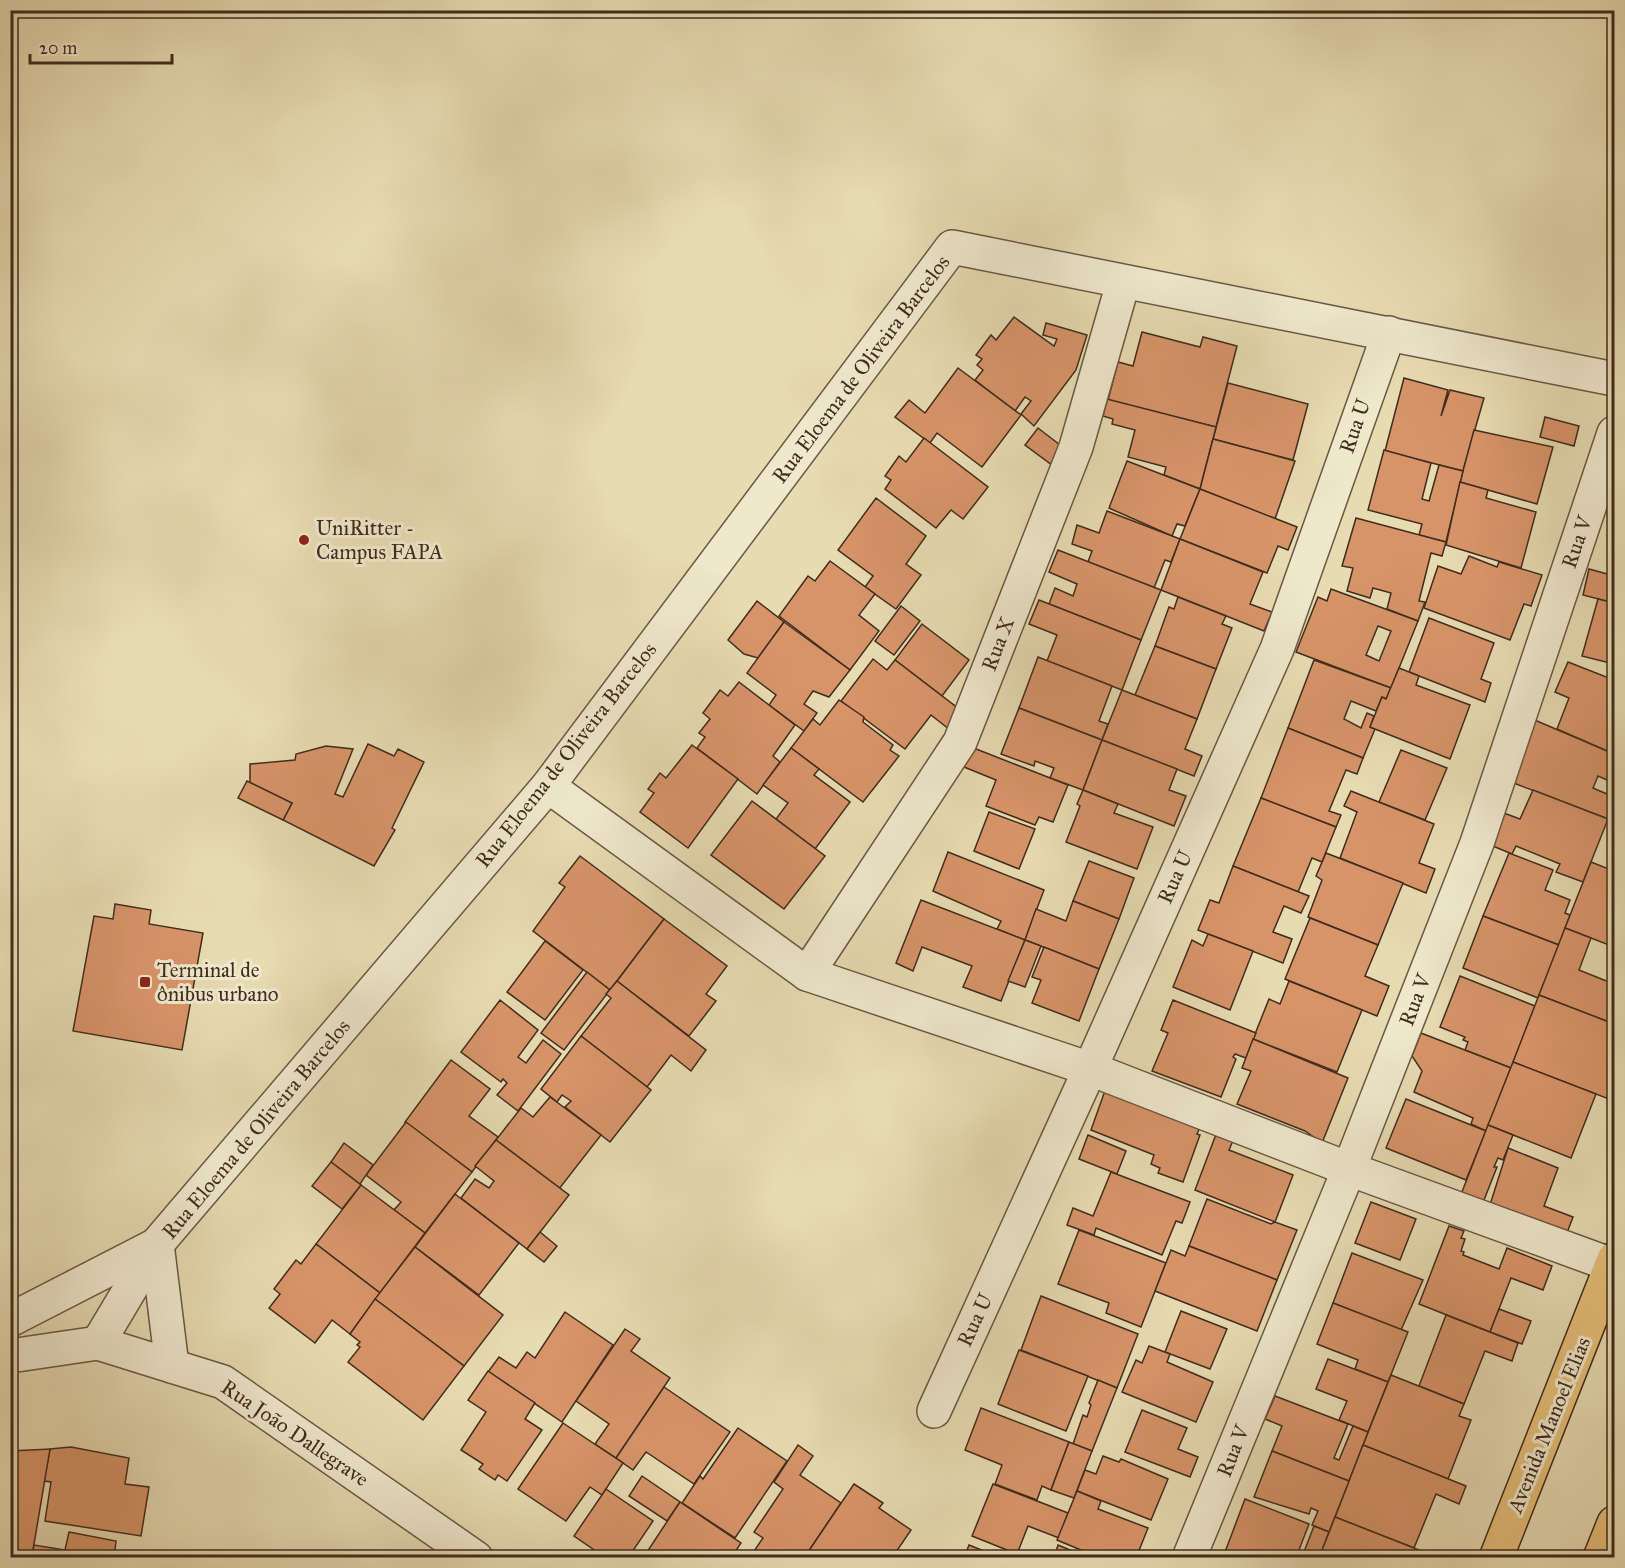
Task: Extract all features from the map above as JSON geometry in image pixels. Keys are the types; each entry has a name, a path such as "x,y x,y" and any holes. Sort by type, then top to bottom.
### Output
{"main road":[{"name":"Avenida Manoel Elias","path":"1496,1557 1613,1262"},
{"path":"1599,1557 1614,1522"}],"street":[{"name":"Rua Eloema de Oliveira Barcelos","path":"98,1343 157,1244 548,786 952,247 1123,283"},
{"path":"1123,283 1389,333 1614,380"},
{"name":"Rua X","path":"807,974 960,742 1076,447 1123,283"},
{"name":"Rua U","path":"934,1411 1098,1072 1276,649 1389,333"},
{"name":"Rua V","path":"1190,1557 1349,1169 1477,843 1614,433"},
{"path":"548,786 807,974 1098,1072 1349,1169 1613,1262"},
{"name":"Rua Eloema de Oliveira Barcelos","path":"157,1244 172,1366"},
{"path":"10,1320 157,1244"},
{"path":"10,1356 98,1343"},
{"name":"Rua João Dallegrave","path":"98,1343 223,1382 476,1557"}],"building":[{"path":"1014,317 1054,346 1057,339 1043,335 1046,323 1087,335 1076,370 1034,426 1021,414 1031,401 1025,397 1015,411 975,380 983,370 977,365 982,359 976,355 991,335 996,340"},
{"path":"1142,332 1200,347 1203,337 1237,346 1216,427 1108,400 1118,362 1133,366"},
{"path":"958,368 1021,415 982,467 937,433 930,443 895,417 909,400 925,413"},
{"path":"1404,378 1448,390 1441,416 1450,390 1484,398 1463,471 1385,451"},
{"path":"1228,383 1308,404 1293,460 1213,439"},
{"path":"1107,399 1216,427 1200,489 1164,475 1166,467 1128,457 1135,430 1112,424 1113,419 1103,416"},
{"path":"1545,417 1579,426 1574,446 1540,437"},
{"path":"1038,428 1060,445 1052,465 1025,445"},
{"path":"1474,430 1553,447 1537,504 1460,482"},
{"path":"924,438 988,487 963,519 951,510 936,528 885,489 891,480 885,476 899,456 906,462"},
{"path":"1213,439 1295,461 1275,519 1200,489"},
{"path":"1384,450 1431,463 1422,499 1429,501 1439,465 1463,471 1446,542 1419,535 1422,524 1368,510"},
{"path":"1127,461 1200,489 1185,526 1177,524 1172,536 1109,508"},
{"path":"1460,482 1488,490 1486,498 1536,512 1521,568 1446,545"},
{"path":"1200,489 1297,527 1288,550 1278,546 1267,573 1180,539"},
{"path":"876,498 926,536 906,564 921,575 896,609 865,587 873,576 838,550"},
{"path":"1107,511 1180,539 1171,562 1165,560 1154,588 1088,562 1092,551 1072,544 1077,525 1099,533"},
{"path":"1356,518 1446,542 1442,556 1431,553 1419,601 1425,602 1418,621 1387,609 1391,593 1373,588 1370,598 1347,591 1353,568 1342,566"},
{"path":"1180,539 1263,572 1250,604 1272,612 1264,631 1161,590"},
{"path":"1058,550 1161,590 1141,640 1049,604 1055,588 1073,596 1077,584 1049,572"},
{"path":"1469,556 1497,567 1499,562 1542,575 1531,606 1524,604 1510,640 1424,608 1438,566 1461,574"},
{"path":"830,561 875,594 859,615 879,631 850,670 779,616 808,576 815,581"},
{"path":"1614,561 1614,603 1583,595 1589,569 1611,575"},
{"path":"1331,589 1418,621 1391,688 1296,652 1318,597 1327,601","holes":["1378,626 1391,631 1379,661 1366,655"]},
{"path":"1178,597 1226,616 1222,624 1232,628 1216,669 1155,646 1169,607 1174,609"},
{"path":"1598,599 1614,603 1614,664 1582,656"},
{"path":"1039,600 1141,640 1122,690 1047,661 1057,635 1029,624"},
{"path":"757,601 784,622 758,658 744,654 728,640"},
{"path":"901,606 920,621 894,655 875,641"},
{"path":"1429,618 1494,643 1481,679 1491,683 1485,702 1409,672"},
{"path":"784,622 850,670 829,697 813,691 804,704 817,713 804,731 769,705 776,695 747,673"},
{"path":"922,624 969,660 942,696 895,660"},
{"path":"1155,646 1216,669 1197,719 1135,695"},
{"path":"1038,657 1112,686 1099,721 1108,724 1102,740 1019,708"},
{"path":"873,659 887,670 895,660 963,712 950,730 931,715 905,749 841,701"},
{"path":"1314,660 1391,688 1386,699 1382,697 1376,711 1351,701 1344,719 1361,728 1367,713 1374,716 1370,727 1375,729 1363,758 1288,728"},
{"path":"1568,662 1614,680 1614,754 1557,729 1569,698 1555,692"},
{"path":"1399,668 1419,676 1416,685 1470,705 1450,759 1370,727 1382,697 1386,699"},
{"path":"739,682 795,725 773,756 780,762 757,794 697,748 705,737 699,733 710,719 703,713 720,690 728,696"},
{"path":"1122,690 1197,719 1185,749 1202,756 1194,776 1102,740"},
{"path":"839,700 864,717 863,722 893,745 890,750 899,756 863,802 791,748 813,719 820,725"},
{"path":"1019,708 1102,740 1083,790 1050,778 1054,768 1035,761 1034,766 1001,754"},
{"path":"1530,718 1614,754 1614,783 1598,776 1593,788 1614,797 1608,819 1511,782"},
{"path":"1288,728 1363,758 1357,774 1346,770 1329,811 1341,815 1336,827 1261,798"},
{"path":"1102,740 1177,769 1169,790 1186,796 1174,826 1083,790"},
{"path":"368,744 394,756 398,749 424,762 392,828 395,830 374,866 283,820 292,803 250,783 250,764 295,760 296,754 326,746 353,749 335,794 343,797"},
{"path":"692,745 738,779 688,848 640,812 654,793 648,789 660,773 666,778"},
{"path":"971,747 1068,785 1053,822 1039,817 1035,825 986,806 996,780 964,767"},
{"path":"791,748 819,769 814,775 850,802 815,849 776,819 788,803 763,785"},
{"path":"1401,750 1447,768 1425,820 1379,802"},
{"path":"247,781 292,803 283,820 238,798"},
{"path":"1083,790 1118,804 1114,813 1153,827 1137,869 1066,842 1080,806 1077,804"},
{"path":"1533,790 1608,819 1583,882 1556,872 1560,864 1516,846 1512,854 1488,844 1501,812 1520,819"},
{"path":"1351,791 1434,824 1419,863 1435,869 1426,893 1340,858 1357,812 1344,806"},
{"path":"1261,798 1336,827 1322,862 1312,858 1298,892 1233,866"},
{"path":"752,801 825,856 784,909 711,855"},
{"path":"989,812 1035,829 1019,869 974,851"},
{"path":"948,852 1044,890 1025,940 997,929 1001,921 933,891"},
{"path":"1326,853 1403,883 1378,945 1308,917 1322,880 1316,876"},
{"path":"1509,853 1553,870 1545,890 1570,900 1565,913 1570,915 1559,945 1483,916"},
{"path":"580,856 664,919 610,990 533,931 565,887 559,883"},
{"path":"1089,861 1134,878 1119,919 1073,901"},
{"path":"1591,862 1614,871 1614,947 1565,928"},
{"path":"1233,866 1309,896 1301,913 1284,906 1273,932 1292,939 1283,963 1198,930 1210,900 1219,903"},
{"path":"921,900 1025,940 1001,1001 963,987 972,966 922,947 913,971 896,963"},
{"path":"1073,901 1119,919 1099,969 1025,940 1036,909 1066,921"},
{"path":"115,904 151,910 149,924 203,933 182,1050 73,1031 94,916 113,919"},
{"path":"1483,916 1559,945 1538,998 1463,968"},
{"path":"1310,918 1378,945 1365,976 1389,986 1377,1016 1285,979"},
{"path":"664,919 727,966 706,994 716,1001 689,1036 617,981"},
{"path":"1565,928 1591,938 1579,970 1614,984 1614,1008 1609,1022 1539,995"},
{"path":"1208,934 1253,951 1230,1010 1173,987 1192,940 1203,946"},
{"path":"1025,940 1041,946 1025,987 1008,981"},
{"path":"545,941 583,970 545,1020 507,992"},
{"path":"1044,947 1099,969 1079,1021 1032,1003 1041,980 1032,977"},
{"path":"587,972 610,990 564,1050 541,1033"},
{"path":"1460,976 1535,1006 1511,1068 1465,1050 1468,1042 1463,1040 1465,1037 1440,1027"},
{"path":"617,981 706,1050 691,1071 671,1055 647,1087 581,1036 611,998 606,994"},
{"path":"1289,981 1362,1010 1337,1072 1253,1039 1269,999 1280,1004"},
{"path":"1539,995 1614,1024 1614,1101 1513,1062"},
{"path":"500,1000 538,1030 518,1057 526,1063 543,1040 561,1054 518,1111 497,1095 507,1083 503,1079 501,1082 461,1052"},
{"path":"1173,1000 1256,1033 1246,1058 1235,1054 1233,1057 1236,1059 1221,1097 1152,1071 1168,1033 1161,1030"},
{"path":"1421,1033 1511,1068 1486,1131 1471,1124 1473,1118 1414,1092 1422,1071 1412,1056"},
{"path":"581,1036 651,1090 610,1142 565,1107 571,1101 562,1095 557,1102 541,1089"},
{"path":"1253,1039 1348,1078 1322,1143 1305,1131 1237,1104 1251,1071 1242,1068"},
{"path":"451,1060 490,1089 469,1116 498,1137 472,1172 405,1122"},
{"path":"1513,1062 1596,1094 1571,1158 1488,1125"},
{"path":"1107,1085 1202,1123 1183,1182 1158,1173 1160,1168 1151,1164 1154,1155 1091,1130"},
{"path":"550,1097 601,1135 559,1189 496,1140 521,1108 533,1117"},
{"path":"1406,1099 1486,1131 1466,1180 1386,1148"},
{"path":"406,1122 472,1172 425,1233 394,1210 401,1202 366,1175"},
{"path":"1488,1125 1513,1135 1503,1160 1498,1158 1494,1167 1497,1167 1482,1205 1460,1197"},
{"path":"1218,1129 1235,1136 1229,1150 1293,1175 1275,1222 1195,1190"},
{"path":"1088,1135 1126,1151 1117,1174 1079,1159"},
{"path":"496,1140 569,1195 527,1249 461,1198 475,1179 489,1188 494,1181 475,1166"},
{"path":"344,1143 373,1165 360,1184 331,1162"},
{"path":"1508,1148 1558,1168 1544,1206 1573,1217 1565,1238 1489,1208"},
{"path":"331,1162 361,1185 342,1209 312,1186"},
{"path":"1111,1172 1190,1202 1182,1223 1176,1221 1162,1255 1096,1228 1094,1235 1067,1225 1073,1208 1093,1216"},
{"path":"361,1185 425,1233 380,1293 316,1244"},
{"path":"455,1194 519,1243 479,1295 415,1247"},
{"path":"1207,1199 1271,1224 1275,1222 1297,1230 1277,1280 1189,1246"},
{"path":"1371,1202 1416,1219 1400,1260 1355,1243"},
{"path":"1449,1226 1464,1231 1461,1238 1465,1239 1461,1251 1464,1252 1463,1255 1499,1269 1507,1248 1552,1266 1543,1290 1511,1278 1490,1332 1419,1304"},
{"path":"1079,1230 1166,1263 1141,1327 1106,1313 1109,1303 1058,1284"},
{"path":"540,1232 557,1246 544,1262 527,1249"},
{"path":"316,1244 380,1293 350,1334 332,1320 315,1343 269,1308 280,1294 274,1289 296,1260 301,1264"},
{"path":"1189,1246 1277,1280 1257,1331 1155,1291 1171,1250 1185,1256"},
{"path":"415,1247 503,1315 464,1366 375,1299"},
{"path":"1352,1253 1423,1280 1401,1330 1333,1303"},
{"path":"1041,1296 1138,1334 1117,1388 1021,1350"},
{"path":"375,1299 464,1366 423,1420 348,1362 360,1347 357,1345 360,1342 350,1334"},
{"path":"1333,1303 1408,1332 1388,1382 1355,1369 1358,1360 1317,1344"},
{"path":"1499,1309 1531,1321 1522,1344 1490,1332"},
{"path":"1181,1311 1227,1329 1210,1369 1165,1352"},
{"path":"565,1312 613,1345 562,1422 488,1372 499,1357 516,1368 527,1352 535,1358"},
{"path":"1446,1315 1518,1343 1512,1361 1485,1351 1464,1404 1419,1386"},
{"path":"625,1329 640,1339 631,1351 670,1378 616,1458 595,1444 609,1424 576,1401"},
{"path":"1149,1346 1170,1354 1167,1362 1213,1382 1196,1422 1122,1392 1136,1360 1142,1363"},
{"path":"1019,1350 1088,1376 1066,1431 998,1404"},
{"path":"1328,1359 1388,1382 1368,1432 1339,1420 1347,1401 1316,1389"},
{"path":"488,1371 535,1403 525,1419 542,1430 507,1481 498,1475 495,1480 479,1469 483,1464 461,1450 486,1412 468,1400"},
{"path":"1391,1375 1464,1404 1459,1416 1471,1420 1448,1479 1363,1445"},
{"path":"1098,1380 1117,1388 1092,1451 1073,1444 1083,1415 1087,1417 1091,1405 1089,1403"},
{"path":"664,1387 730,1432 694,1484 646,1452 633,1470 616,1458"},
{"path":"1275,1396 1348,1424 1334,1458 1339,1460 1353,1426 1368,1432 1349,1481 1272,1451 1282,1426 1265,1419"},
{"path":"981,1408 1069,1442 1051,1490 1042,1486 1037,1500 995,1484 1002,1465 965,1450"},
{"path":"1142,1410 1187,1428 1178,1449 1198,1457 1190,1477 1125,1452"},
{"path":"563,1423 623,1463 602,1495 590,1487 566,1521 518,1489"},
{"path":"738,1428 787,1461 735,1538 682,1503 700,1476 703,1479"},
{"path":"1069,1442 1092,1451 1074,1498 1051,1490"},
{"path":"798,1445 813,1456 800,1475 841,1503 804,1558 763,1558 754,1551 763,1538 754,1532 783,1489 774,1482"},
{"path":"1363,1445 1466,1486 1459,1504 1436,1494 1414,1548 1335,1517"},
{"path":"71,1447 129,1458 125,1484 149,1487 141,1536 45,1521 51,1482 44,1481 50,1449"},
{"path":"50,1449 32,1556 14,1553 16,1538 10,1537 10,1451"},
{"path":"1272,1451 1349,1481 1329,1532 1312,1525 1318,1511 1311,1508 1309,1514 1254,1497"},
{"path":"1103,1456 1119,1462 1121,1459 1168,1479 1151,1520 1077,1491 1085,1470 1096,1474"},
{"path":"642,1476 680,1502 667,1521 629,1496"},
{"path":"854,1484 883,1503 879,1508 911,1530 892,1558 804,1558"},
{"path":"993,1484 1068,1513 1059,1538 1028,1526 1017,1554 972,1536"},
{"path":"606,1489 653,1521 628,1558 606,1558 574,1536"},
{"path":"1077,1491 1101,1501 1098,1509 1148,1528 1136,1558 1100,1558 1057,1540"},
{"path":"1245,1499 1309,1524 1297,1555 1302,1557 1314,1526 1329,1532 1319,1558 1239,1558 1225,1552"},
{"path":"680,1502 741,1543 731,1558 643,1558"},
{"path":"1335,1517 1414,1548 1437,1558 1319,1558"},
{"path":"69,1532 116,1541 114,1558 32,1558 34,1545 65,1550"},
{"path":"969,1545 1001,1558 964,1558"},
{"path":"1058,1545 1089,1558 1054,1558"}],"place":[{"name":"UniRitter - Campus FAPA","path":"304,540"},
{"name":"Terminal de ônibus urbano","path":"145,982"}]}
